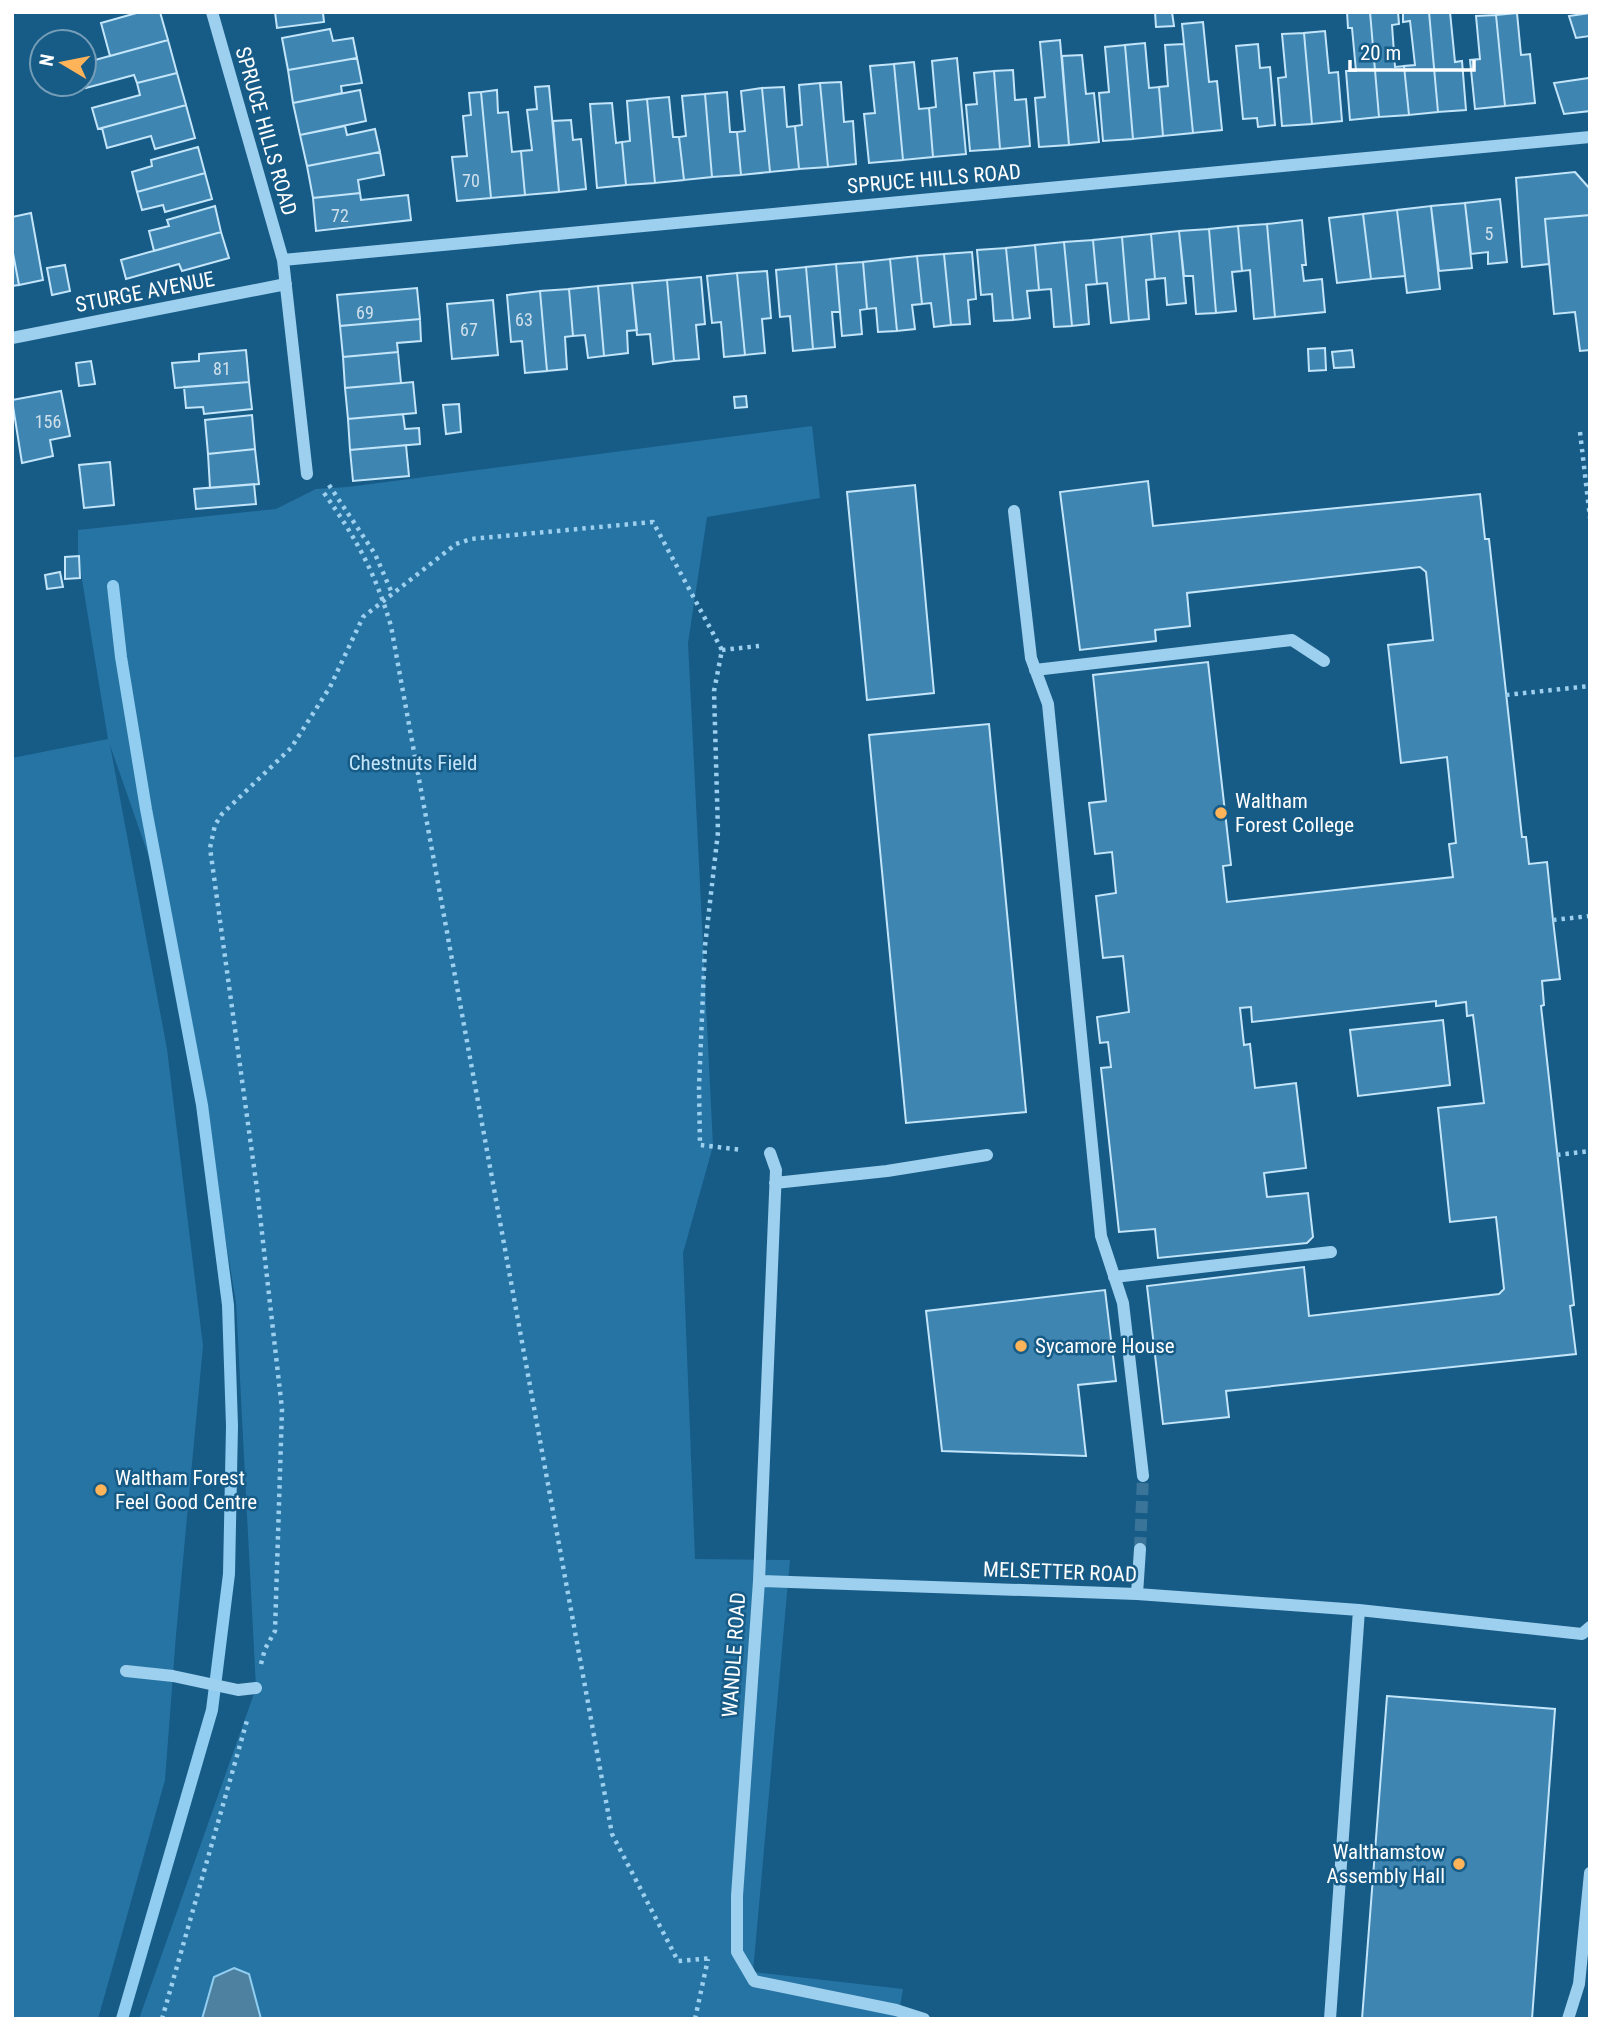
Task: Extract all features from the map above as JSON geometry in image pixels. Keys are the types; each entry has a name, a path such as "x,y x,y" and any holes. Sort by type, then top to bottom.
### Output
{"street":[{"name":"SPRUCE HILLS ROAD","path":"212,12 283,260 307,474"},
{"name":"SPRUCE HILLS ROAD","path":"283,260 1590,137"},
{"name":"STURGE AVENUE","path":"12,338 286,284"},
{"path":"1014,511 1031,658 1048,704 1101,1236 1123,1303 1143,1476"},
{"path":"1035,670 1292,640 1324,661"},
{"name":"WANDLE ROAD","path":"770,1153 776,1170 759,1581 737,1896 737,1952 754,1981 896,2010 924,2019"},
{"path":"775,1183 887,1171 987,1155"},
{"path":"1114,1277 1331,1251"},
{"path":"1137,1594 1140,1549"},
{"name":"MELSETTER ROAD","path":"759,1581 1137,1594 1359,1610 1537,1631 1583,1634 1589,1632"},
{"path":"1330,2019 1359,1610"},
{"path":"126,1671 173,1675 238,1690 256,1688"},
{"path":"1568,2019 1579,1984 1590,1873"}],"path":[{"path":"1580,432 1590,518"},
{"path":"307,474 327,497 365,556 391,626 612,1834 678,1961 708,1959 695,2019"},
{"path":"331,486 375,554 393,593"},
{"path":"162,2019 230,1787 265,1649 275,1631 282,1409 257,1189 210,848 215,825 222,814 291,748 330,687 363,617 456,544 471,539 653,522 722,650 714,691 718,832 705,946 699,1145 770,1153"},
{"path":"722,650 760,646"},
{"path":"1506,695 1590,686"},
{"path":"1553,920 1590,916"},
{"path":"1557,1155 1590,1151"}],"green space":[{"name":"Chestnuts Field","path":"812,426 820,498 707,517 688,643 713,1146 683,1253 695,1559 790,1560 753,1972 903,1989 898,2019 139,2019 256,1688 236,1302 173,926 110,745 167,1049 203,1346 165,1780 98,2019 12,2019 12,758 108,739 78,555 78,530 276,509 316,489"}],"shaded area":[{"path":"234,1968 249,1974 261,2019 202,2019 214,1977"}],"building":[{"path":"140,12 160,12 168,40 110,56 101,23"},
{"path":"275,12 327,12 323,13 324,22 277,28"},
{"path":"1155,12 1172,12 1174,26 1156,27"},
{"path":"1347,12 1370,12 1379,117 1350,120 1346,71 1356,71 1352,28 1348,28"},
{"path":"1370,12 1398,12 1399,24 1392,25 1395,67 1404,66 1409,115 1379,117"},
{"path":"1403,12 1429,12 1438,112 1409,115 1404,66 1415,65 1410,21 1403,22"},
{"path":"1429,12 1450,12 1455,62 1462,61 1466,110 1438,112"},
{"path":"1517,13 1521,55 1530,54 1535,103 1505,106 1496,15"},
{"path":"1590,13 1590,36 1576,38 1569,16"},
{"path":"1496,15 1505,106 1475,109 1470,60 1480,59 1476,16"},
{"path":"1203,22 1209,82 1217,81 1222,130 1193,133 1182,24"},
{"path":"330,29 333,41 353,38 357,58 288,70 282,38"},
{"path":"1325,31 1329,73 1338,72 1342,121 1312,124 1304,33"},
{"path":"1304,33 1312,124 1282,126 1278,78 1286,77 1282,34"},
{"path":"168,40 177,73 137,83 134,75 98,85 98,59"},
{"path":"1060,40 1069,145 1039,147 1035,98 1045,97 1040,42"},
{"path":"1145,43 1149,88 1159,87 1163,136 1133,139 1125,45"},
{"path":"1184,44 1193,133 1163,136 1159,87 1168,86 1165,45"},
{"path":"1258,44 1260,68 1270,67 1275,125 1258,127 1257,118 1243,119 1236,46"},
{"path":"1125,45 1133,139 1103,141 1099,93 1109,92 1105,47"},
{"path":"1082,55 1086,94 1094,93 1099,142 1069,145 1062,56"},
{"path":"357,58 362,83 341,86 342,93 293,103 288,70"},
{"path":"957,58 966,154 933,157 929,108 936,107 932,61"},
{"path":"914,62 919,109 929,108 933,157 903,160 894,64"},
{"path":"894,64 903,160 869,163 864,114 875,113 870,66"},
{"path":"1013,70 1015,100 1026,99 1030,146 1000,149 994,71"},
{"path":"994,71 1000,149 970,151 966,105 977,104 974,73"},
{"path":"177,73 186,105 98,129 92,108 140,95 137,83"},
{"path":"1589,78 1590,111 1564,114 1554,83"},
{"path":"841,82 844,122 853,121 856,164 828,167 820,83"},
{"path":"820,83 828,167 799,169 795,126 802,125 799,85"},
{"path":"549,86 559,192 525,195 521,151 532,150 527,110 537,109 535,87"},
{"path":"784,87 787,127 795,126 799,169 770,172 762,88"},
{"path":"762,88 770,172 741,175 737,132 745,131 741,91"},
{"path":"360,90 366,121 300,135 293,103"},
{"path":"497,90 498,113 508,112 512,152 521,151 525,195 491,198 481,92"},
{"path":"481,92 491,198 457,201 452,157 467,156 463,116 471,115 469,93"},
{"path":"727,92 730,132 737,132 741,175 712,177 705,94"},
{"path":"705,94 712,177 684,180 679,137 686,136 682,96"},
{"path":"669,97 673,137 679,137 684,180 655,183 647,99"},
{"path":"647,99 655,183 626,185 622,142 630,141 627,101"},
{"path":"612,103 616,143 622,142 626,185 597,188 590,104"},
{"path":"186,105 195,138 155,149 151,136 107,148 102,128"},
{"path":"571,120 573,140 581,139 586,189 559,192 553,121"},
{"path":"345,126 347,135 375,129 380,152 307,166 300,135"},
{"path":"198,147 205,173 137,192 132,172 152,166 151,160"},
{"path":"380,152 384,175 358,180 360,193 313,198 307,166"},
{"path":"1575,172 1590,189 1590,215 1545,219 1549,264 1522,267 1516,178"},
{"path":"205,173 212,199 165,212 163,205 142,210 137,192"},
{"path":"360,193 361,200 408,195 411,220 316,231 313,198"},
{"path":"1500,199 1507,262 1488,264 1488,252 1471,254 1465,203"},
{"path":"1465,203 1472,268 1439,271 1431,206"},
{"path":"215,206 221,232 154,251 149,231 169,226 167,220"},
{"path":"1431,206 1440,289 1407,293 1397,210"},
{"path":"1397,210 1405,276 1371,279 1363,214"},
{"path":"31,213 43,280 19,285 12,248 12,217"},
{"path":"1363,214 1371,279 1337,283 1329,218"},
{"path":"1590,215 1590,350 1580,351 1575,312 1554,314 1545,219"},
{"path":"1302,220 1306,265 1302,265 1304,281 1322,279 1325,312 1275,317 1267,224"},
{"path":"1267,224 1275,317 1254,319 1250,270 1242,271 1238,226"},
{"path":"1238,226 1242,271 1232,272 1236,311 1216,313 1209,229"},
{"path":"1209,229 1216,313 1196,314 1193,276 1184,276 1179,231"},
{"path":"1179,231 1186,303 1167,305 1165,278 1155,279 1151,234"},
{"path":"221,232 229,258 182,271 179,264 126,279 121,260"},
{"path":"1151,234 1155,279 1146,280 1149,319 1129,321 1122,237"},
{"path":"1122,237 1129,321 1111,323 1107,283 1097,284 1093,240"},
{"path":"1093,240 1097,284 1086,285 1089,324 1072,326 1064,242"},
{"path":"1064,242 1072,326 1054,327 1051,289 1039,290 1035,245"},
{"path":"1035,245 1039,290 1027,291 1030,318 1013,320 1006,248"},
{"path":"12,248 19,285 12,286"},
{"path":"1006,248 1013,320 994,321 992,294 981,295 977,250"},
{"path":"972,252 976,299 968,300 970,324 951,325 944,254"},
{"path":"944,254 951,325 934,327 931,303 922,304 917,256"},
{"path":"917,256 922,304 912,305 915,329 897,331 890,259"},
{"path":"890,259 897,331 878,332 876,308 867,309 863,262"},
{"path":"863,262 867,309 860,310 862,334 842,336 836,264"},
{"path":"836,264 840,312 832,312 835,347 813,349 806,267"},
{"path":"65,265 70,291 52,295 47,268"},
{"path":"806,267 813,349 793,351 790,316 780,317 776,270"},
{"path":"767,271 771,318 762,319 765,353 745,355 737,273"},
{"path":"737,273 745,355 724,357 721,322 712,323 707,276"},
{"path":"701,277 705,324 696,325 699,359 674,361 667,280"},
{"path":"667,280 674,361 653,364 650,334 637,335 632,283"},
{"path":"632,283 637,330 627,331 628,353 604,356 598,286"},
{"path":"598,286 604,356 588,358 585,335 573,336 569,289"},
{"path":"417,288 420,319 340,326 337,295"},
{"path":"569,289 573,336 565,337 567,369 547,371 540,291"},
{"path":"540,291 547,371 525,373 522,341 511,342 507,295"},
{"path":"493,300 498,355 452,359 447,304"},
{"path":"420,319 421,341 397,343 398,352 343,357 340,326"},
{"path":"1325,348 1326,370 1309,371 1308,349"},
{"path":"246,350 249,382 175,388 172,363 199,361 199,354"},
{"path":"1352,350 1354,367 1334,368 1332,352"},
{"path":"398,352 401,383 345,388 343,357"},
{"path":"91,361 95,384 79,386 76,363"},
{"path":"249,382 252,409 204,414 203,407 186,408 184,387"},
{"path":"413,382 416,413 348,419 345,388"},
{"path":"61,391 70,436 50,440 53,456 22,463 12,400"},
{"path":"746,396 747,407 735,408 734,397"},
{"path":"459,404 461,432 446,434 443,405"},
{"path":"403,414 405,429 419,428 420,444 350,450 348,419"},
{"path":"252,415 255,449 208,454 205,420"},
{"path":"406,445 409,476 353,481 350,450"},
{"path":"255,449 259,484 210,488 208,454"},
{"path":"110,462 114,505 84,508 79,465"},
{"path":"1148,481 1153,526 1480,494 1485,539 1489,539 1522,837 1526,837 1529,864 1547,862 1560,979 1542,981 1544,1005 1541,1006 1574,1305 1570,1306 1576,1354 1226,1391 1229,1417 1163,1424 1147,1286 1304,1267 1309,1316 1499,1294 1504,1289 1496,1217 1450,1222 1438,1108 1484,1103 1473,1015 1467,1016 1466,1002 1436,1006 1436,1001 1252,1022 1251,1007 1240,1008 1244,1045 1250,1044 1255,1088 1296,1083 1306,1168 1264,1173 1267,1197 1308,1193 1313,1237 1307,1243 1158,1258 1155,1229 1119,1232 1101,1068 1111,1067 1108,1042 1100,1043 1097,1017 1129,1012 1123,956 1103,958 1096,896 1116,893 1112,852 1095,854 1089,803 1106,801 1093,675 1208,662 1231,865 1223,866 1227,902 1453,877 1449,844 1456,843 1447,757 1401,763 1388,645 1433,640 1426,572 1420,567 1187,593 1190,626 1155,630 1156,641 1080,650 1060,492"},
{"path":"254,484 256,504 196,509 194,489"},
{"path":"915,485 934,693 867,700 847,492"},
{"path":"79,556 80,578 65,579 65,557"},
{"path":"60,572 63,587 47,589 45,575"},
{"path":"989,724 1026,1112 906,1123 869,735"},
{"path":"1443,1020 1450,1085 1358,1096 1350,1030"},
{"name":"Sycamore House","path":"1105,1290 1116,1381 1078,1385 1086,1456 942,1451 926,1311"},
{"name":"Walthamstow Assembly Hall","path":"1387,1696 1555,1709 1532,2019 1362,2019"}],"waterway":[{"path":"113,586 121,657 146,809 202,1105 228,1305 232,1426 229,1574 212,1710 122,2019"}],"tunnel":[{"path":"1140,1549 1143,1476"}],"place":[{"name":"Waltham Forest College","path":"1221,813"},
{"name":"Sycamore House","path":"1021,1346"},
{"name":"Waltham Forest Feel Good Centre","path":"101,1490"},
{"name":"Walthamstow Assembly Hall","path":"1459,1864"}]}
